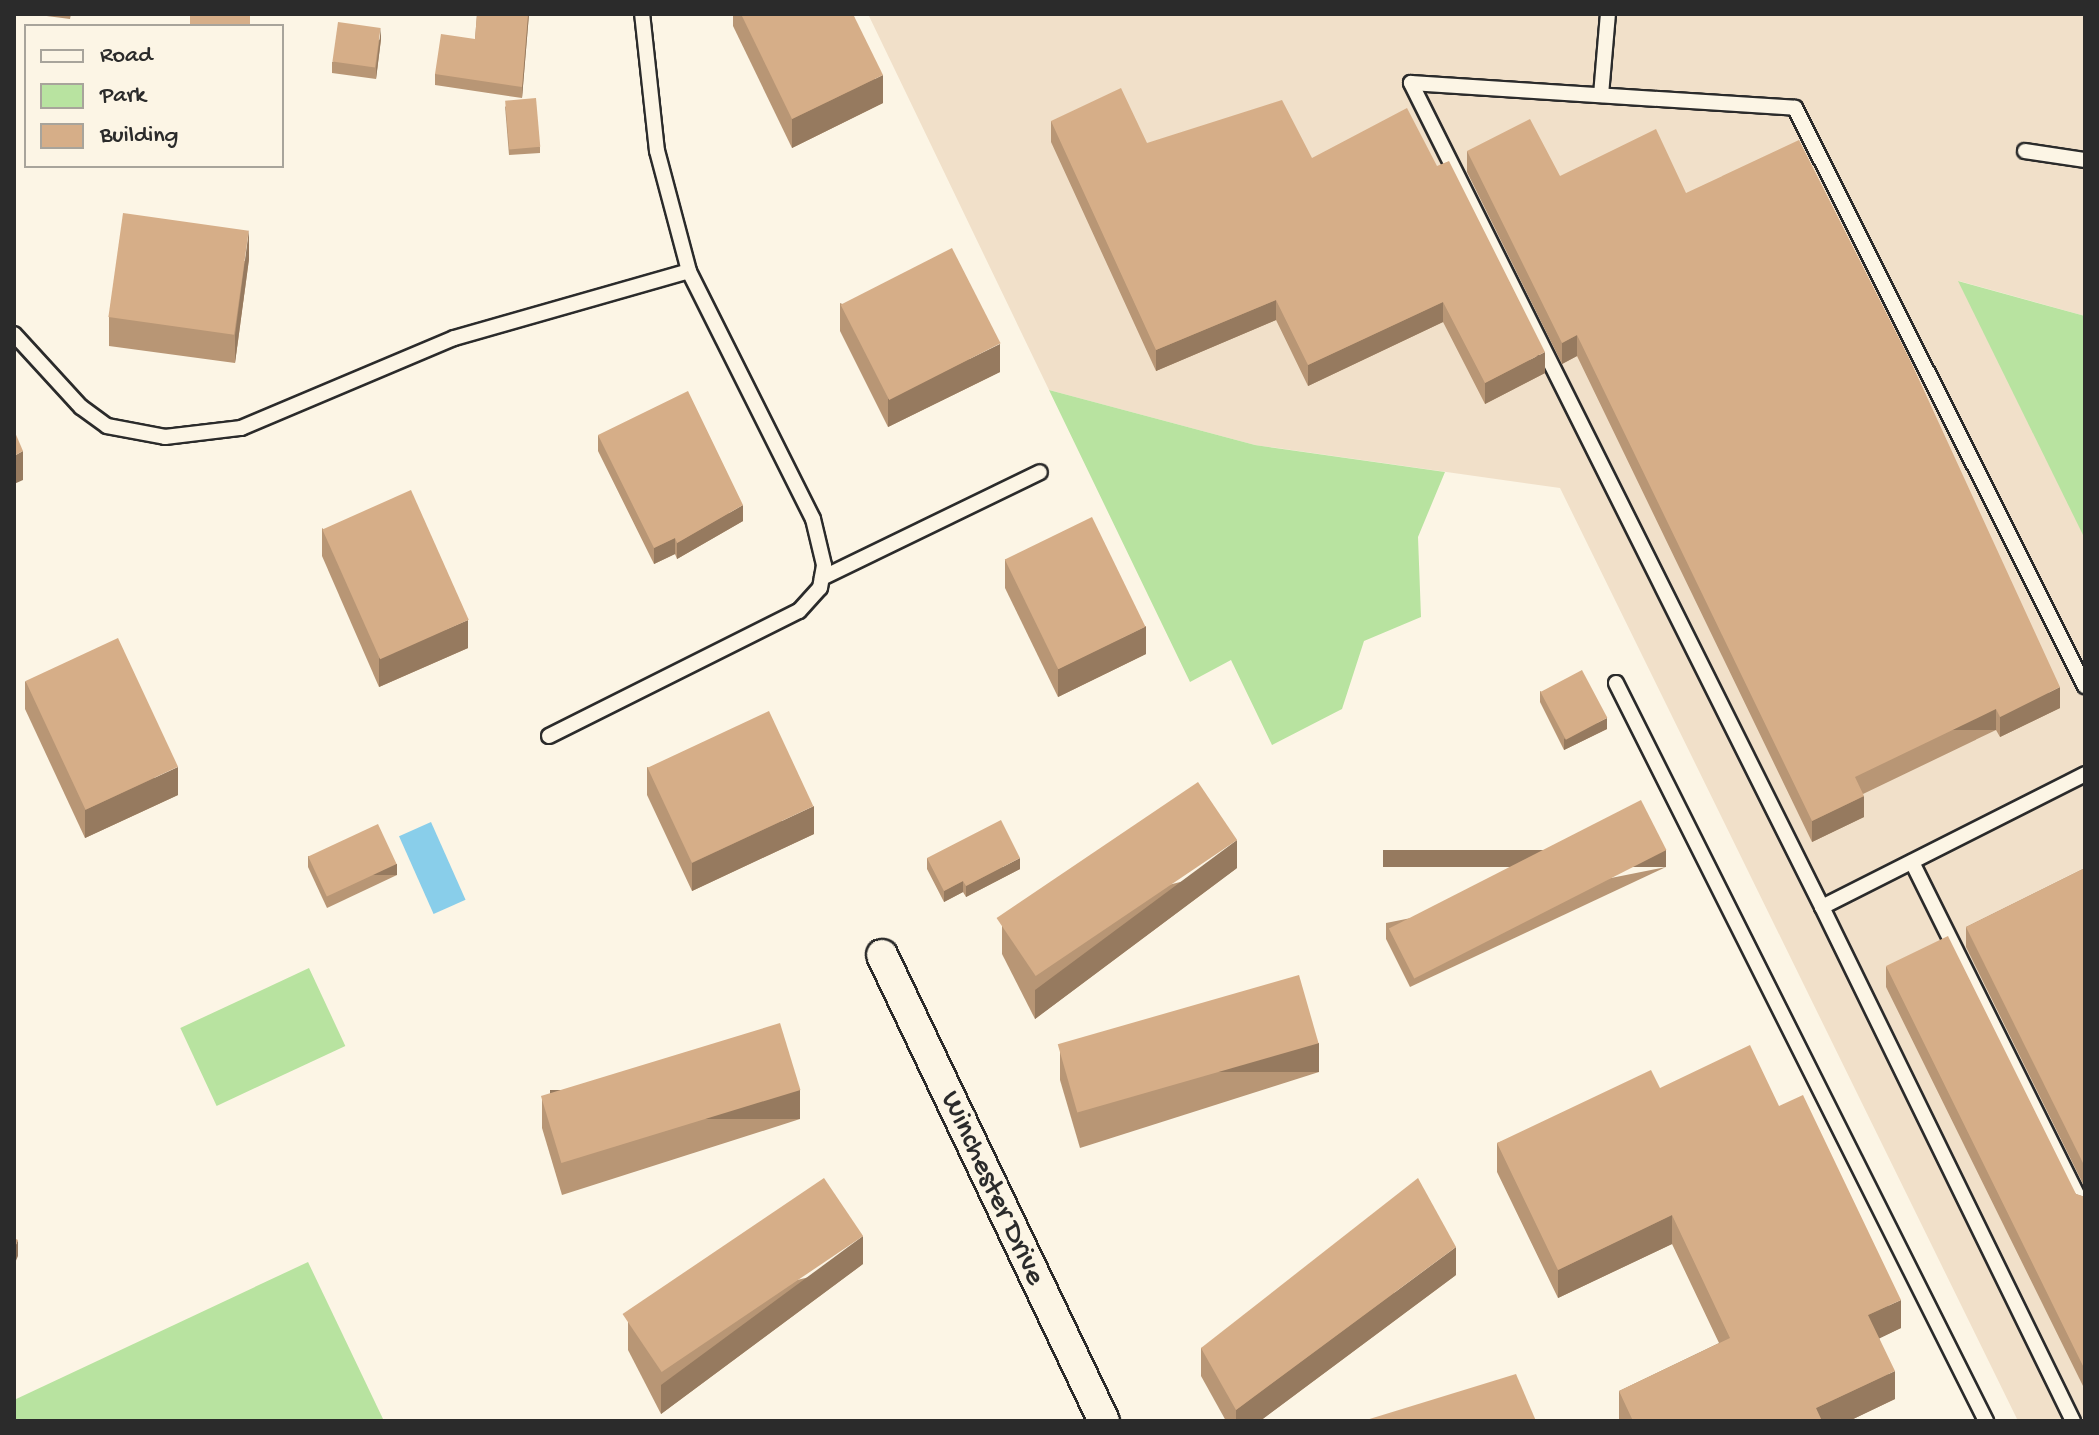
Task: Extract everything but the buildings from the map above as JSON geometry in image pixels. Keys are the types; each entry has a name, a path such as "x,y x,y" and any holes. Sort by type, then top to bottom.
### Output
{"street":[{"name":"Winchester Drive","path":"882,955 1104,1421"}],"lane":[{"path":"549,736 799,611 820,588 824,565 813,519 689,271 657,151 642,14"},
{"path":"1601,95 1608,14"},
{"path":"2073,1421 1822,907 1411,83 1795,108 2085,686"},
{"path":"2025,151 2085,160"},
{"path":"14,334 81,407 107,426 165,437 241,428 454,338 689,271"},
{"path":"822,578 1040,472"},
{"path":"1616,683 1986,1421"},
{"path":"1822,907 2085,774"},
{"path":"1912,862 2085,1210"}],"shaded area":[{"path":"868,14 2085,14 2085,316 1959,281 2085,537 2085,1421 2018,1421 1560,488 1255,445 1049,390"}],"green space":[{"path":"1958,281 2085,316 2085,539"},
{"path":"1049,390 1255,445 1445,472 1418,537 1421,617 1364,641 1342,709 1272,745 1231,660 1190,682"},
{"path":"309,968 345,1046 217,1106 180,1028"},
{"path":"308,1262 384,1421 14,1421 14,1400"}],"water":[{"path":"431,822 466,900 434,914 399,836"}]}
